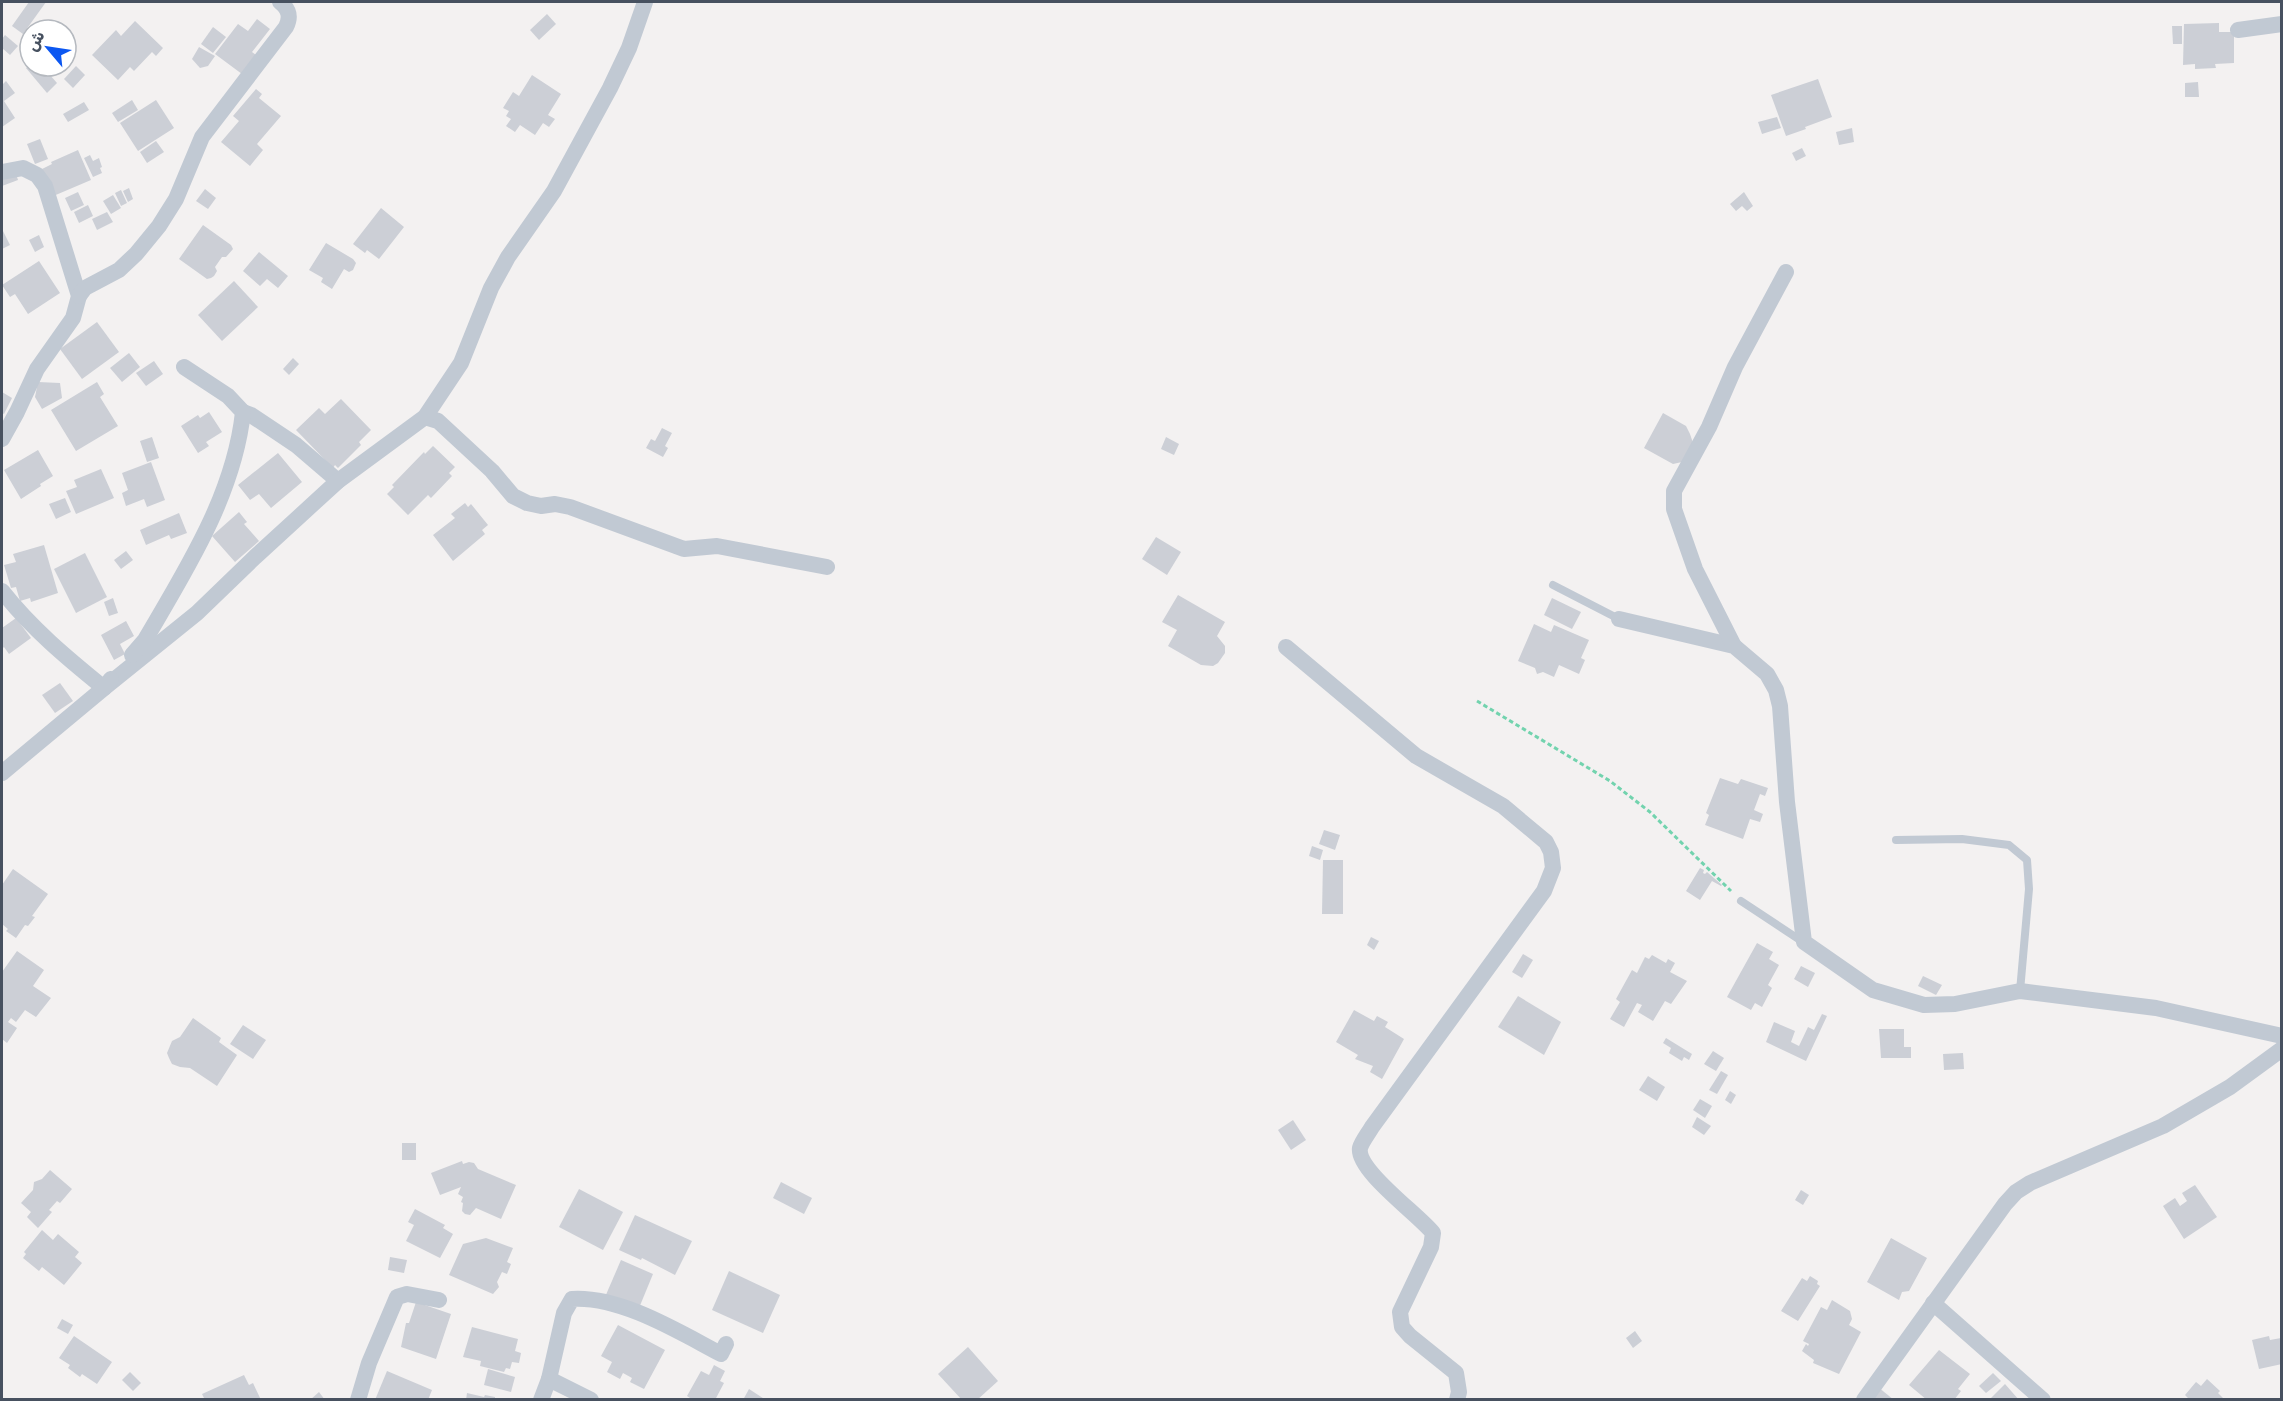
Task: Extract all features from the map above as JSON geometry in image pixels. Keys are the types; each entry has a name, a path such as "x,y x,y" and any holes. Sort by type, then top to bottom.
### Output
{"street":[{"path":"2,439 37,369 73,318 79,296 86,288 119,270 136,254 159,226 176,199 202,137 286,27 289,13 280,2"},
{"path":"2,773 197,613 338,482 425,417 461,363 491,288 508,257 554,190 610,88 629,48 645,2"},
{"path":"2238,30 2282,24"},
{"path":"2,172 23,168 41,180 50,198 79,296"},
{"path":"1786,272 1734,368 1709,427 1674,491 1674,509 1695,569 1734,646 1767,674 1776,690 1804,942 1873,990 1924,1005 1955,1004 2020,992 2156,1008 2282,1036"},
{"path":"184,367 228,396 243,412 296,445 338,482"},
{"path":"104,688 146,640 211,522 231,469 243,412"},
{"path":"425,417 438,421 492,471 513,496 526,503 570,507 684,549 717,546 827,567"},
{"path":"2,591 20,614 52,645 104,688"},
{"path":"1619,619 1734,646"},
{"path":"1286,647 1416,756 1503,806 1546,842 1551,852 1553,868 1544,891 1372,1128 1360,1148 1360,1157 1369,1170 1401,1204 1426,1223 1433,1233 1431,1247 1400,1312 1402,1327 1456,1373 1459,1392 1457,1400"},
{"path":"1863,1400 2016,1192 2030,1183 2163,1126 2230,1087 2282,1049"},
{"path":"358,1400 369,1363 397,1297 407,1294 439,1300"},
{"path":"541,1400 549,1379 564,1313 572,1299 597,1300 633,1312 668,1326 721,1354 726,1344"},
{"path":"1933,1303 2043,1400"},
{"path":"549,1379 591,1400"}],"lane":[{"path":"1553,585 1619,619"},
{"path":"1896,840 1962,839 2008,844 2027,860 2029,889 2020,992"},
{"path":"1741,901 1804,942"}],"path":[{"path":"1476,701 1610,781 1650,812 1741,901"}],"building":[{"path":"29,2 46,2 34,18 18,18 18,30 12,26"},
{"path":"547,14 556,24 539,40 530,30"},
{"path":"257,19 270,29 252,52 260,58 246,77 215,54 238,24 248,31"},
{"path":"135,21 163,48 156,56 152,52 134,71 130,67 118,80 92,55 116,30 121,36"},
{"path":"2219,23 2219,32 2234,32 2234,63 2215,64 2216,68 2195,69 2195,64 2183,65 2184,24"},
{"path":"2172,26 2182,26 2182,44 2173,44"},
{"path":"213,27 226,37 213,53 201,44"},
{"path":"5,35 18,46 10,55 2,48 2,39"},
{"path":"199,47 215,56 208,66 200,68 192,59"},
{"path":"78,68 85,75 73,88 64,79 78,78"},
{"path":"532,75 561,94 548,115 555,119 549,127 543,123 535,135 520,125 515,132 506,126 511,119 506,116 509,111 503,108 513,92 519,96"},
{"path":"34,78 53,78 57,83 47,93"},
{"path":"1818,79 1832,117 1786,136 1771,95"},
{"path":"6,81 15,93 4,101 15,118 2,127 2,85"},
{"path":"2198,82 2199,97 2185,97 2185,83"},
{"path":"256,89 262,94 259,98 281,116 257,144 263,150 250,166 221,142 239,121 233,116"},
{"path":"132,100 138,110 118,122 112,113"},
{"path":"156,100 174,128 138,151 120,123"},
{"path":"84,102 89,110 68,122 63,114"},
{"path":"1777,117 1781,128 1762,134 1758,122"},
{"path":"1852,128 1854,142 1839,145 1836,132"},
{"path":"40,139 48,159 35,164 27,144"},
{"path":"156,141 164,152 147,163 140,152"},
{"path":"1802,148 1806,156 1796,161 1792,153"},
{"path":"78,150 91,180 51,197 42,169 52,164 51,162"},
{"path":"90,155 93,161 99,158 102,167 100,168 102,173 93,177 84,158"},
{"path":"15,171 18,180 2,186 2,176"},
{"path":"129,188 133,199 128,202 123,191"},
{"path":"205,189 216,198 208,209 196,201"},
{"path":"121,190 127,203 121,206 115,193"},
{"path":"78,192 84,205 71,211 65,198"},
{"path":"1744,192 1753,206 1747,211 1742,206 1736,211 1730,204"},
{"path":"113,195 121,208 111,214 103,201"},
{"path":"88,205 93,216 79,223 74,212"},
{"path":"381,208 404,227 379,259 353,244"},
{"path":"107,212 113,222 97,230 92,219"},
{"path":"203,225 231,245 233,249 226,257 222,257 215,267 217,271 214,276 207,279 179,259"},
{"path":"2,232 10,245 2,249"},
{"path":"39,235 44,247 35,252 29,240"},
{"path":"326,243 356,263 353,270 349,272 344,269 332,289 321,282 323,278 309,270"},
{"path":"259,252 288,276 278,288 267,279 260,286 243,271"},
{"path":"39,261 60,293 28,314 15,294 10,297 2,285"},
{"path":"234,281 258,307 222,341 198,315"},
{"path":"97,322 119,352 82,379 60,349"},
{"path":"129,353 140,367 122,382 110,368"},
{"path":"293,358 299,364 289,375 283,369"},
{"path":"154,361 163,374 146,386 136,373"},
{"path":"38,382 60,383 62,398 42,409 35,397"},
{"path":"97,382 104,394 100,397 118,426 76,451 51,410"},
{"path":"2,392 12,398 4,414 2,413"},
{"path":"341,399 371,430 359,442 361,445 338,468 335,465 333,468 296,430 319,408 325,414"},
{"path":"209,412 222,432 206,442 209,446 198,453 181,426 198,415 200,418"},
{"path":"1663,413 1686,426 1690,434 1693,443 1682,462 1673,464 1644,448"},
{"path":"662,428 672,433 665,446 668,448 663,457 646,448 651,439 655,441"},
{"path":"152,437 159,458 147,462 140,441"},
{"path":"1166,437 1179,444 1174,455 1161,449"},
{"path":"433,446 455,467 449,473 452,476 431,498 428,495 408,515 387,494 394,487 392,485 424,452 425,454"},
{"path":"38,450 53,476 21,499 4,470"},
{"path":"278,453 302,482 271,508 259,494 250,500 238,485"},
{"path":"151,462 165,500 147,507 144,499 126,506 122,493 128,490 122,473"},
{"path":"101,469 114,498 76,514 66,491 77,487 74,480"},
{"path":"65,498 71,512 56,519 49,504"},
{"path":"465,503 468,507 471,504 488,525 482,530 485,534 453,561 433,535 455,518 451,514"},
{"path":"239,512 247,522 244,524 259,541 235,562 212,536"},
{"path":"179,513 187,533 171,539 169,535 146,545 140,530"},
{"path":"1156,537 1181,552 1167,575 1142,559"},
{"path":"44,545 58,593 31,602 30,598 20,601 16,587 11,588 4,565 16,562 13,554"},
{"path":"126,551 133,560 121,569 114,560"},
{"path":"85,553 107,597 76,613 54,569"},
{"path":"1178,595 1225,622 1217,636 1225,646 1225,653 1213,666 1201,665 1168,646 1177,630 1162,622"},
{"path":"113,598 118,613 109,616 104,602"},
{"path":"1552,598 1581,612 1572,629 1544,615"},
{"path":"16,618 31,638 9,654 4,647 2,649 2,628"},
{"path":"126,621 134,636 120,644 125,654 114,660 101,635"},
{"path":"1534,624 1551,632 1554,625 1589,640 1581,658 1585,660 1579,674 1559,665 1554,677 1543,672 1537,674 1535,668 1518,661"},
{"path":"60,683 73,701 55,713 42,695"},
{"path":"1720,778 1738,784 1741,779 1768,788 1765,796 1760,794 1754,810 1763,814 1760,822 1750,819 1743,839 1705,825 1709,815 1706,813"},
{"path":"1324,830 1340,835 1335,850 1319,844"},
{"path":"1312,846 1323,850 1320,860 1309,856"},
{"path":"1323,860 1343,860 1343,914 1322,914"},
{"path":"1700,868 1704,870 1703,873 1707,872 1722,885 1712,881 1700,900 1686,891"},
{"path":"13,869 48,894 32,916 35,917 28,926 25,925 16,938 6,931 8,929 2,924 2,885"},
{"path":"1371,937 1379,941 1374,950 1367,945"},
{"path":"1757,943 1773,952 1769,959 1779,965 1768,985 1772,988 1762,1007 1755,1003 1751,1010 1727,997"},
{"path":"17,951 44,970 33,986 51,998 36,1017 25,1010 16,1022 11,1018 8,1022 17,1028 7,1043 2,1039 2,972"},
{"path":"1523,954 1533,960 1522,978 1512,972"},
{"path":"1652,955 1666,963 1668,959 1675,963 1670,972 1687,981 1671,1004 1665,1001 1653,1021 1638,1012 1642,1005 1637,1003 1624,1027 1610,1019 1620,1002 1616,999 1632,970 1637,973 1645,957 1649,959"},
{"path":"1801,966 1815,973 1808,987 1794,979"},
{"path":"1923,976 1942,985 1936,995 1918,986"},
{"path":"1518,996 1561,1022 1544,1055 1498,1027"},
{"path":"1354,1010 1374,1021 1377,1016 1388,1022 1385,1027 1404,1039 1382,1079 1370,1072 1373,1066 1355,1059 1358,1055 1336,1042"},
{"path":"1822,1014 1827,1016 1806,1061 1766,1042 1774,1022 1795,1031 1791,1042 1799,1046 1808,1027 1814,1030"},
{"path":"193,1018 221,1038 219,1042 237,1055 217,1086 190,1068 172,1064 167,1053 172,1041 180,1037"},
{"path":"243,1025 266,1040 253,1059 230,1044"},
{"path":"1879,1029 1904,1029 1904,1047 1911,1047 1911,1058 1881,1058"},
{"path":"1666,1038 1692,1054 1689,1060 1684,1057 1682,1061 1669,1053 1671,1048 1663,1043"},
{"path":"1713,1051 1724,1058 1716,1071 1704,1064"},
{"path":"1963,1053 1964,1069 1944,1070 1943,1054"},
{"path":"1721,1071 1728,1075 1717,1094 1709,1090"},
{"path":"1648,1076 1665,1087 1657,1101 1639,1090"},
{"path":"1730,1091 1736,1095 1731,1104 1725,1100"},
{"path":"1700,1099 1712,1106 1705,1118 1693,1110"},
{"path":"1697,1117 1711,1126 1704,1135 1692,1127"},
{"path":"1293,1120 1306,1140 1291,1150 1278,1130"},
{"path":"402,1143 416,1143 416,1160 402,1160"},
{"path":"462,1161 463,1164 474,1163 478,1169 516,1185 501,1219 476,1208 470,1215 465,1214 462,1211 463,1197 458,1194 461,1187 440,1195 431,1173"},
{"path":"50,1170 72,1189 60,1203 57,1201 49,1210 52,1212 38,1228 27,1217 31,1212 21,1203 33,1190 34,1182 42,1179"},
{"path":"781,1182 812,1198 804,1214 773,1198"},
{"path":"2195,1185 2217,1217 2184,1239 2163,1206 2175,1198 2180,1206 2187,1201 2182,1193"},
{"path":"579,1189 623,1212 603,1250 559,1227"},
{"path":"1801,1190 1809,1195 1803,1205 1795,1200"},
{"path":"415,1209 445,1225 443,1228 453,1234 440,1258 406,1241 414,1225 408,1222"},
{"path":"635,1215 692,1241 675,1275 642,1258 641,1260 619,1250"},
{"path":"42,1230 53,1240 58,1234 79,1252 75,1257 82,1263 64,1285 42,1267 39,1271 23,1258 26,1254 24,1252"},
{"path":"486,1238 513,1248 507,1262 511,1264 507,1274 502,1272 497,1282 499,1287 493,1294 449,1275 463,1244"},
{"path":"1891,1238 1927,1258 1909,1291 1902,1292 1899,1300 1867,1282"},
{"path":"390,1257 407,1260 404,1273 388,1270"},
{"path":"621,1260 653,1274 639,1308 605,1297"},
{"path":"729,1271 780,1295 763,1333 712,1310"},
{"path":"1810,1276 1818,1281 1817,1284 1820,1286 1798,1321 1781,1311 1802,1278 1807,1281"},
{"path":"1832,1300 1850,1311 1852,1319 1849,1325 1861,1332 1839,1374 1813,1363 1814,1360 1802,1351 1806,1344 1808,1346 1809,1344 1803,1341 1821,1307 1827,1310"},
{"path":"416,1302 451,1314 436,1359 401,1347 406,1323 409,1323"},
{"path":"62,1319 73,1325 68,1334 57,1328"},
{"path":"618,1325 665,1350 644,1389 630,1382 632,1378 623,1373 620,1379 607,1372 612,1362 601,1356"},
{"path":"472,1327 518,1339 515,1351 521,1353 519,1363 512,1362 510,1369 506,1368 504,1372 480,1366 481,1361 463,1357"},
{"path":"1635,1331 1642,1341 1633,1348 1626,1338"},
{"path":"74,1336 112,1362 97,1384 82,1374 80,1377 68,1368 70,1365 59,1358"},
{"path":"2269,1336 2270,1340 2281,1338 2282,1364 2259,1369 2252,1340"},
{"path":"968,1347 998,1381 977,1400 962,1400 938,1374"},
{"path":"1939,1350 1970,1374 1958,1389 1961,1391 1954,1400 1927,1400 1909,1385"},
{"path":"714,1365 725,1371 720,1381 724,1383 715,1400 693,1400 687,1396 701,1371 709,1375"},
{"path":"488,1369 515,1377 511,1392 484,1385"},
{"path":"387,1371 432,1390 428,1400 375,1400"},
{"path":"130,1372 141,1383 133,1391 122,1380"},
{"path":"1993,1373 2001,1381 1986,1393 1979,1386"},
{"path":"244,1375 249,1385 253,1383 261,1400 205,1400 202,1394"},
{"path":"2207,1379 2220,1391 2218,1393 2225,1400 2190,1400 2185,1395 2196,1382 2201,1386"},
{"path":"2005,1384 2019,1400 1989,1400"},
{"path":"1878,1387 1894,1400 1869,1400"},
{"path":"749,1389 766,1400 743,1400"},
{"path":"319,1392 325,1400 310,1400"},
{"path":"467,1393 495,1397 495,1400 466,1400"}]}
